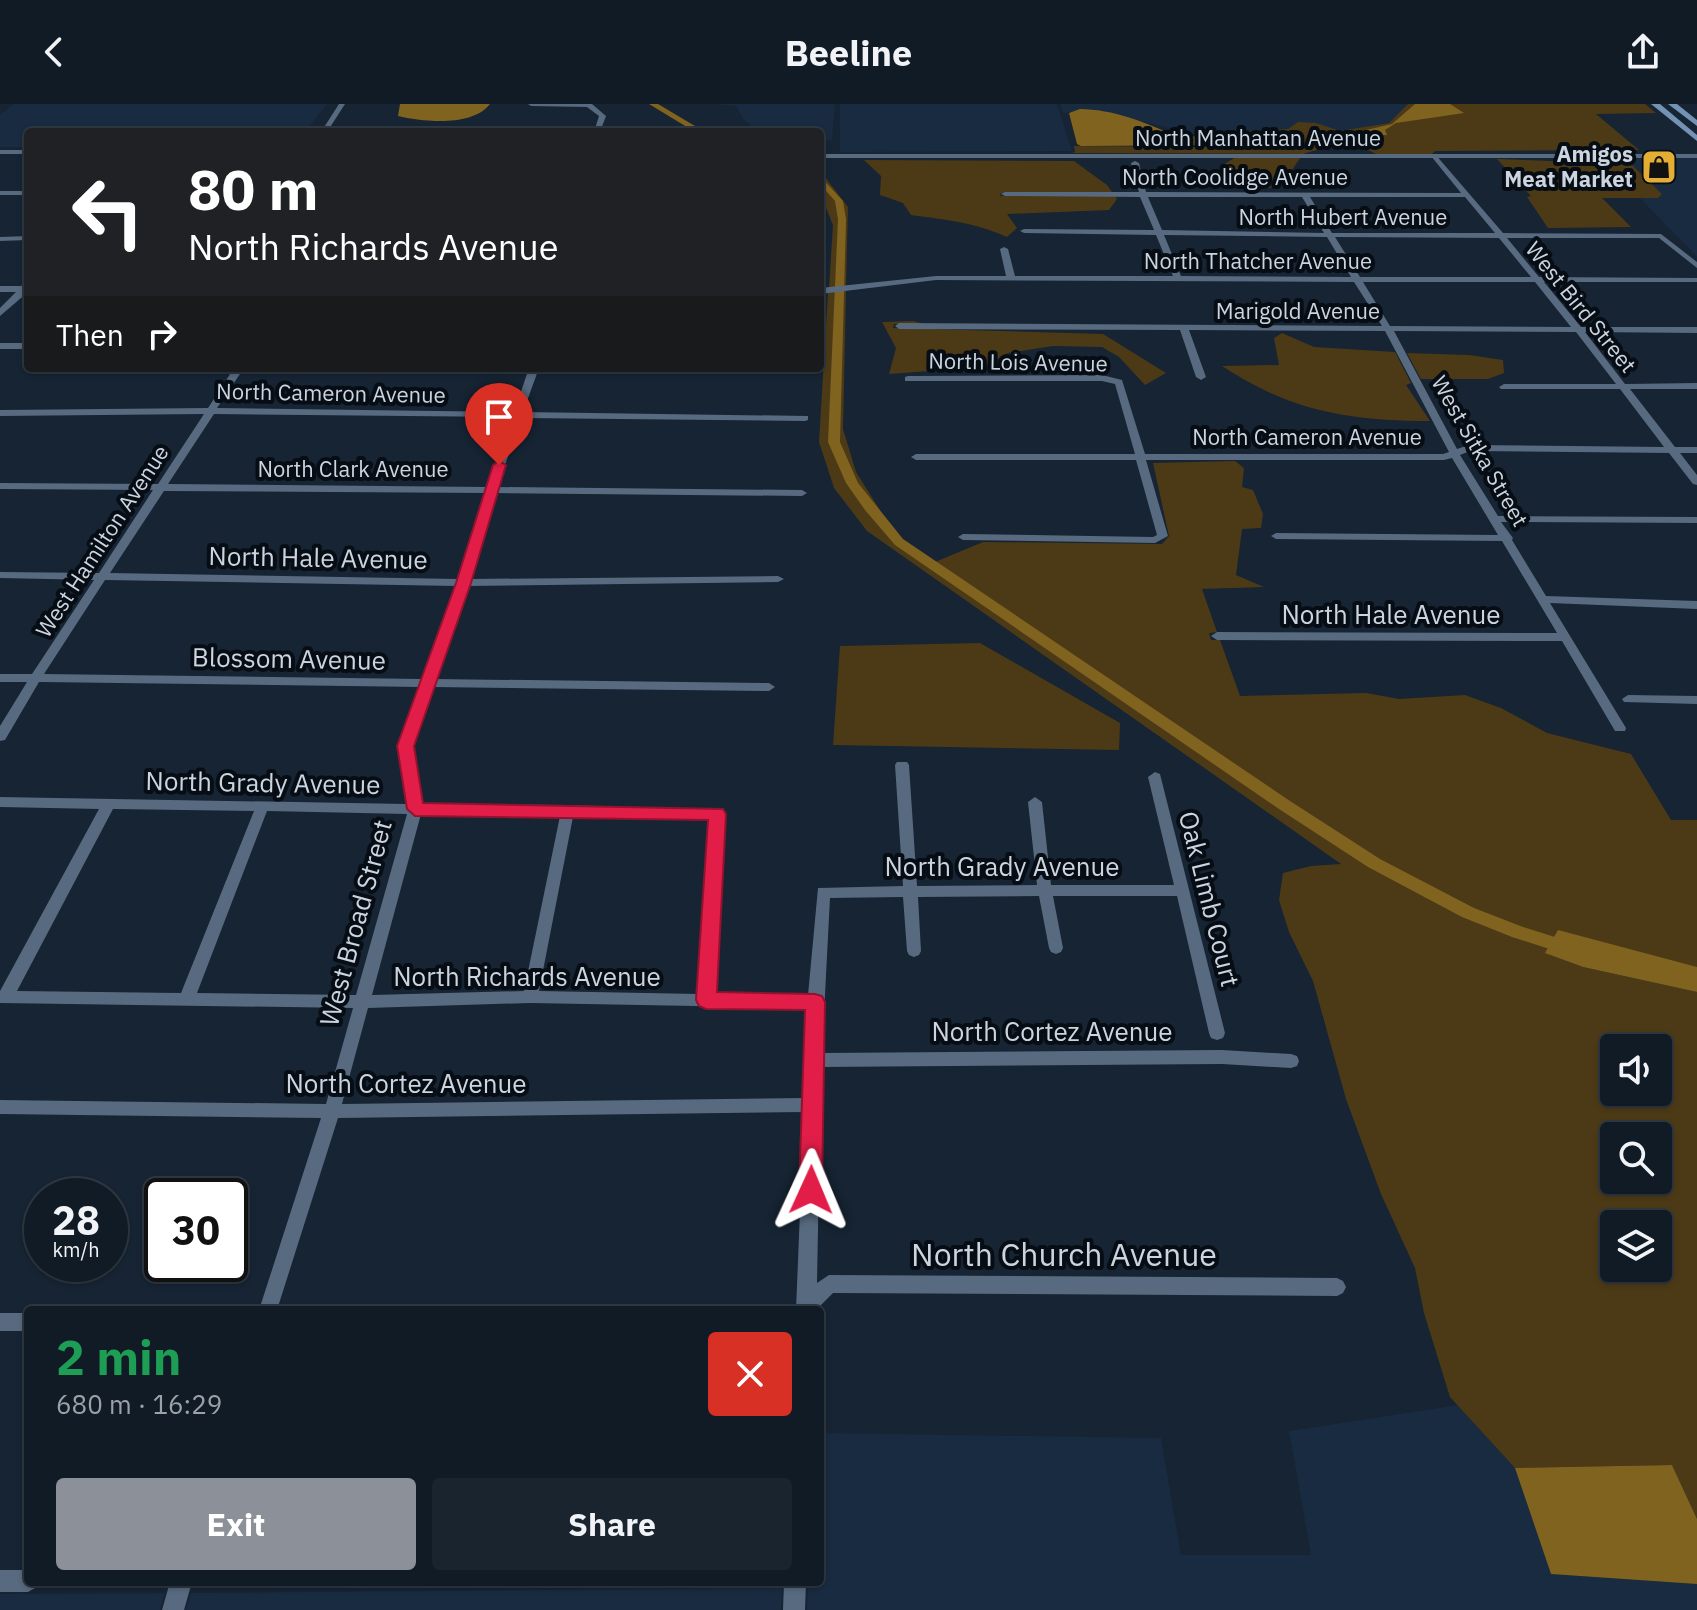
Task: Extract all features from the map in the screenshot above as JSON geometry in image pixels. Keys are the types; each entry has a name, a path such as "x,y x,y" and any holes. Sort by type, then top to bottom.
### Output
{"main road":[{"path":"1655,104 1697,139"},
{"path":"1672,104 1697,124"}],"street":[{"path":"327,128 342,104"},
{"path":"531,104 589,105 603,116 598,128"},
{"path":"0,152 24,152"},
{"name":"North Manhattan Avenue","path":"824,156 1697,156"},
{"name":"West Bird Street","path":"1435,156 1578,329 1697,482"},
{"path":"1135,163 1143,194 1178,279"},
{"path":"0,193 24,193"},
{"name":"North Coolidge Avenue","path":"1005,194 1466,195"},
{"name":"West Sitka Street","path":"1305,195 1388,329 1455,454 1620,728"},
{"name":"North Hubert Avenue","path":"1024,231 1661,236 1697,266"},
{"path":"0,239 24,238"},
{"path":"1004,249 1011,278"},
{"name":"North Thatcher Avenue","path":"824,291 936,278 1697,280"},
{"path":"0,289 24,287"},
{"path":"0,313 24,290"},
{"name":"Marigold Avenue","path":"899,326 1697,330"},
{"path":"1184,328 1201,377"},
{"path":"0,346 24,346"},
{"name":"West Hamilton Avenue","path":"0,737 236,372"},
{"name":"West Broad Street","path":"269,1306 364,1002 415,809 405,746 464,583 491,491 533,372"},
{"name":"North Lois Avenue","path":"908,379 1102,378 1119,382 1143,457"},
{"path":"1504,387 1697,386"},
{"name":"North Cameron Avenue","path":"0,413 211,411 805,418"},
{"name":"North Cameron Avenue","path":"916,457 1444,457 1469,448 1697,450"},
{"path":"963,537 1155,540 1163,536 1143,457"},
{"name":"North Clark Avenue","path":"0,486 802,493"},
{"path":"1496,519 1697,520"},
{"path":"1276,536 1508,538"},
{"name":"North Hale Avenue","path":"0,575 464,583 778,579"},
{"path":"1543,599 1697,605"},
{"name":"North Hale Avenue","path":"1217,636 1565,637"},
{"name":"Blossom Avenue","path":"0,678 769,687"},
{"path":"1628,699 1697,700"},
{"path":"902,765 914,951"},
{"name":"Oak Limb Court","path":"1155,777 1217,1033"},
{"name":"North Grady Avenue","path":"0,802 717,814 706,1000"},
{"path":"1035,802 1045,891 1056,948"},
{"path":"3,997 108,805"},
{"path":"187,998 263,805"},
{"path":"530,997 568,810"},
{"name":"North Grady Avenue","path":"815,1002 823,892 1180,890"},
{"name":"North Richards Avenue","path":"3,997 364,1002 530,997 815,1002"},
{"path":"805,1306 815,1002"},
{"name":"North Cortez Avenue","path":"814,1060 1222,1057 1291,1061"},
{"name":"North Cortez Avenue","path":"0,1107 332,1111 813,1105"},
{"name":"North Church Avenue","path":"807,1306 829,1284 1337,1287"},
{"path":"0,1322 24,1322"},
{"path":"0,1581 24,1581"},
{"path":"173,1610 180,1586"},
{"path":"794,1610 795,1586"}],"shaded area":[{"path":"14,104 327,104 308,128 24,128 24,147 0,147 0,115"},
{"path":"400,104 490,104 472,116 434,121 398,116"},
{"path":"716,104 835,104 832,140 824,140 824,128 754,128 744,120 736,106"},
{"path":"840,104 1057,104 1072,151 840,152"},
{"path":"1060,104 1411,104 1388,123 1346,131 1330,130 1316,123 1209,138 1092,109 1063,113"},
{"path":"1408,104 1645,104 1656,113 1596,114 1639,150 1376,154 1361,148 1340,147 1303,154 1072,153 1075,152 1074,146 1231,147 1234,144 1223,138 1235,132 1288,129 1298,122 1316,123 1340,131 1389,123"},
{"path":"1415,104 1450,104 1464,113 1396,123 1385,130 1387,135 1357,136 1353,133 1392,124"},
{"path":"1080,109 1117,114 1173,135 1183,134 1231,145 1081,146 1077,144 1069,113"},
{"path":"1236,157 1301,157 1280,184 1264,188 1247,185 1224,175 1221,166"},
{"path":"1638,157 1697,157 1697,257 1640,198 1658,198 1662,194 1631,164"},
{"path":"1497,159 1631,164 1662,194 1658,198 1602,198 1631,227 1548,228 1527,197 1531,196"},
{"path":"864,160 1074,161 1112,192 1001,193 1000,196 1115,196 1117,199 1109,210 1007,214 1017,228 1007,237 971,225 911,215 903,203 880,195 881,176"},
{"path":"824,177 848,207 846,286 829,288 833,225 824,203"},
{"path":"846,291 843,429 856,472 897,537 935,562 983,542 1162,544 1169,536 1153,463 1235,461 1244,468 1242,487 1253,490 1263,514 1261,528 1242,529 1236,575 1264,587 1202,589 1217,632 1209,633 1211,640 1220,640 1240,696 1366,693 1399,699 1465,695 1501,708 1547,733 1631,754 1671,820 1697,820 1697,967 1546,953 1583,967 1697,992 1697,1519 1672,1465 1515,1468 1450,1397 1424,1313 1415,1268 1381,1194 1346,1099 1313,981 1289,932 1279,900 1283,873 1311,866 1341,864 867,531 834,488 819,442 828,292"},
{"path":"913,321 925,324 894,324 893,328 1103,334 1166,373 1145,385 1119,357 1102,347 1053,346 1008,353 983,367 889,374 896,348 882,322"},
{"path":"1282,333 1314,347 1395,352 1411,383 1406,385 1430,421 1373,419 1321,410 1272,394 1222,366 1279,365 1274,338"},
{"path":"1407,353 1469,355 1503,360 1504,373 1488,379 1421,379"},
{"path":"980,643 1120,723 1119,750 833,745 840,646"},
{"path":"1558,930 1697,967 1697,992 1583,967 1545,953"},
{"path":"1458,1405 1515,1468 1551,1574 1697,1584 1697,1610 807,1610 808,1586 824,1586 824,1433 1161,1438 1181,1555 1311,1555 1289,1431"},
{"path":"1672,1465 1697,1519 1697,1584 1551,1574 1515,1468"},
{"path":"782,1588 781,1610 186,1610 191,1593"},
{"path":"165,1593 160,1610 0,1610 0,1594"}],"waterway":[{"path":"653,104 694,128"},
{"path":"824,184 839,201 842,219 834,442 852,483 899,542 1374,863 1468,912 1518,933 1571,949"}],"place":[{"name":"Amigos Meat Market","path":"1659,167"}],"route":[{"path":"499,465 464,583 405,746 415,809 717,814 706,1000 815,1002 811,1190"}]}
